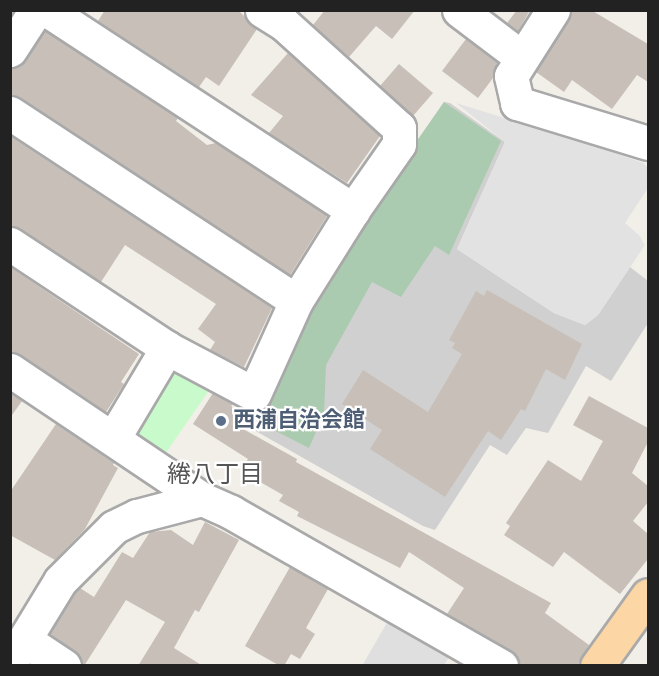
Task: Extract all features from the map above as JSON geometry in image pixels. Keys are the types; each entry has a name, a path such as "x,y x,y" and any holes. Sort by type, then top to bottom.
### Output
{"main road":[{"path":"597,666 648,595"}],"street":[{"path":"10,50 36,10"},
{"path":"47,10 353,210"},
{"path":"459,10 521,57"},
{"path":"553,10 511,76 517,103 648,143"},
{"path":"10,244 167,348 254,394 296,301 353,210 399,144 399,128 280,15"},
{"path":"10,113 296,301"},
{"path":"114,437 167,348"},
{"path":"10,370 114,437 202,499 231,512 501,666"},
{"path":"64,666 18,652 60,581 114,527 137,516 202,499"}],"shaded area":[{"path":"444,102 450,103 505,142 457,249 554,313 585,325 598,315 630,267 648,281 648,323 611,381 586,366 548,433 526,428 507,455 490,445 435,530 423,526 254,430 346,243"},
{"path":"456,103 601,148 643,163 648,168 648,188 625,223 639,235 645,245 598,315 585,325 554,313 457,249 505,142"},
{"path":"392,614 454,649 444,665 362,666"}],"green space":[{"path":"444,102 501,141 449,255 435,246 401,297 372,282 326,365 324,413 309,448 258,422 302,322 346,243"},
{"path":"166,365 212,386 161,460 131,441"}],"building":[{"path":"105,10 238,10 257,29 219,86 206,77 199,87 98,21"},
{"path":"325,10 415,10 392,39 376,26 349,57 313,25"},
{"path":"517,10 530,10 518,31 507,23"},
{"path":"572,10 591,10 648,44 648,82 637,75 612,109 572,80 564,92 536,72 569,20"},
{"path":"45,31 178,118 176,121 207,145 216,143 325,214 327,216 290,275 20,97 10,94 10,68 25,61"},
{"path":"466,39 497,63 493,78 478,98 442,71"},
{"path":"288,53 380,136 347,183 269,133 283,116 251,95"},
{"path":"399,64 433,93 413,116 380,86"},
{"path":"10,136 272,308 244,367 210,350 215,342 198,329 216,304 125,245 101,282 20,228 10,225"},
{"path":"10,267 139,354 106,412 20,354 10,351"},
{"path":"487,290 582,344 565,380 546,369 525,411 521,409 501,440 488,431 445,497 370,449 382,430 342,404 363,370 428,412 462,354 452,348 455,343 449,340 476,291 484,296"},
{"path":"10,393 22,401 10,418"},
{"path":"213,393 233,404 231,406 250,418 243,429 297,459 296,462 551,603 545,613 589,645 577,666 520,666 517,656 510,650 447,614 464,588 409,552 400,568 297,516 299,512 279,501 283,495 241,471 248,459 193,424"},
{"path":"589,396 648,428 648,442 632,473 648,486 648,502 633,521 648,534 648,559 620,594 564,552 553,567 504,535 510,526 506,523 548,460 581,481 603,441 573,425"},
{"path":"56,424 118,468 85,529 55,560 10,535 10,492"},
{"path":"205,522 239,540 199,612 195,610 174,648 203,666 138,666 165,622 126,600 84,666 75,651 50,634 80,588 94,597 122,552 133,558 150,532 171,530 193,545"},
{"path":"290,567 328,589 306,628 315,634 300,659 291,654 284,666 280,666 245,646"}],"place":[{"name":"西浦自治会館","path":"221,421"}],"district":[{"name":"綣八丁目","path":"215,476"}]}
